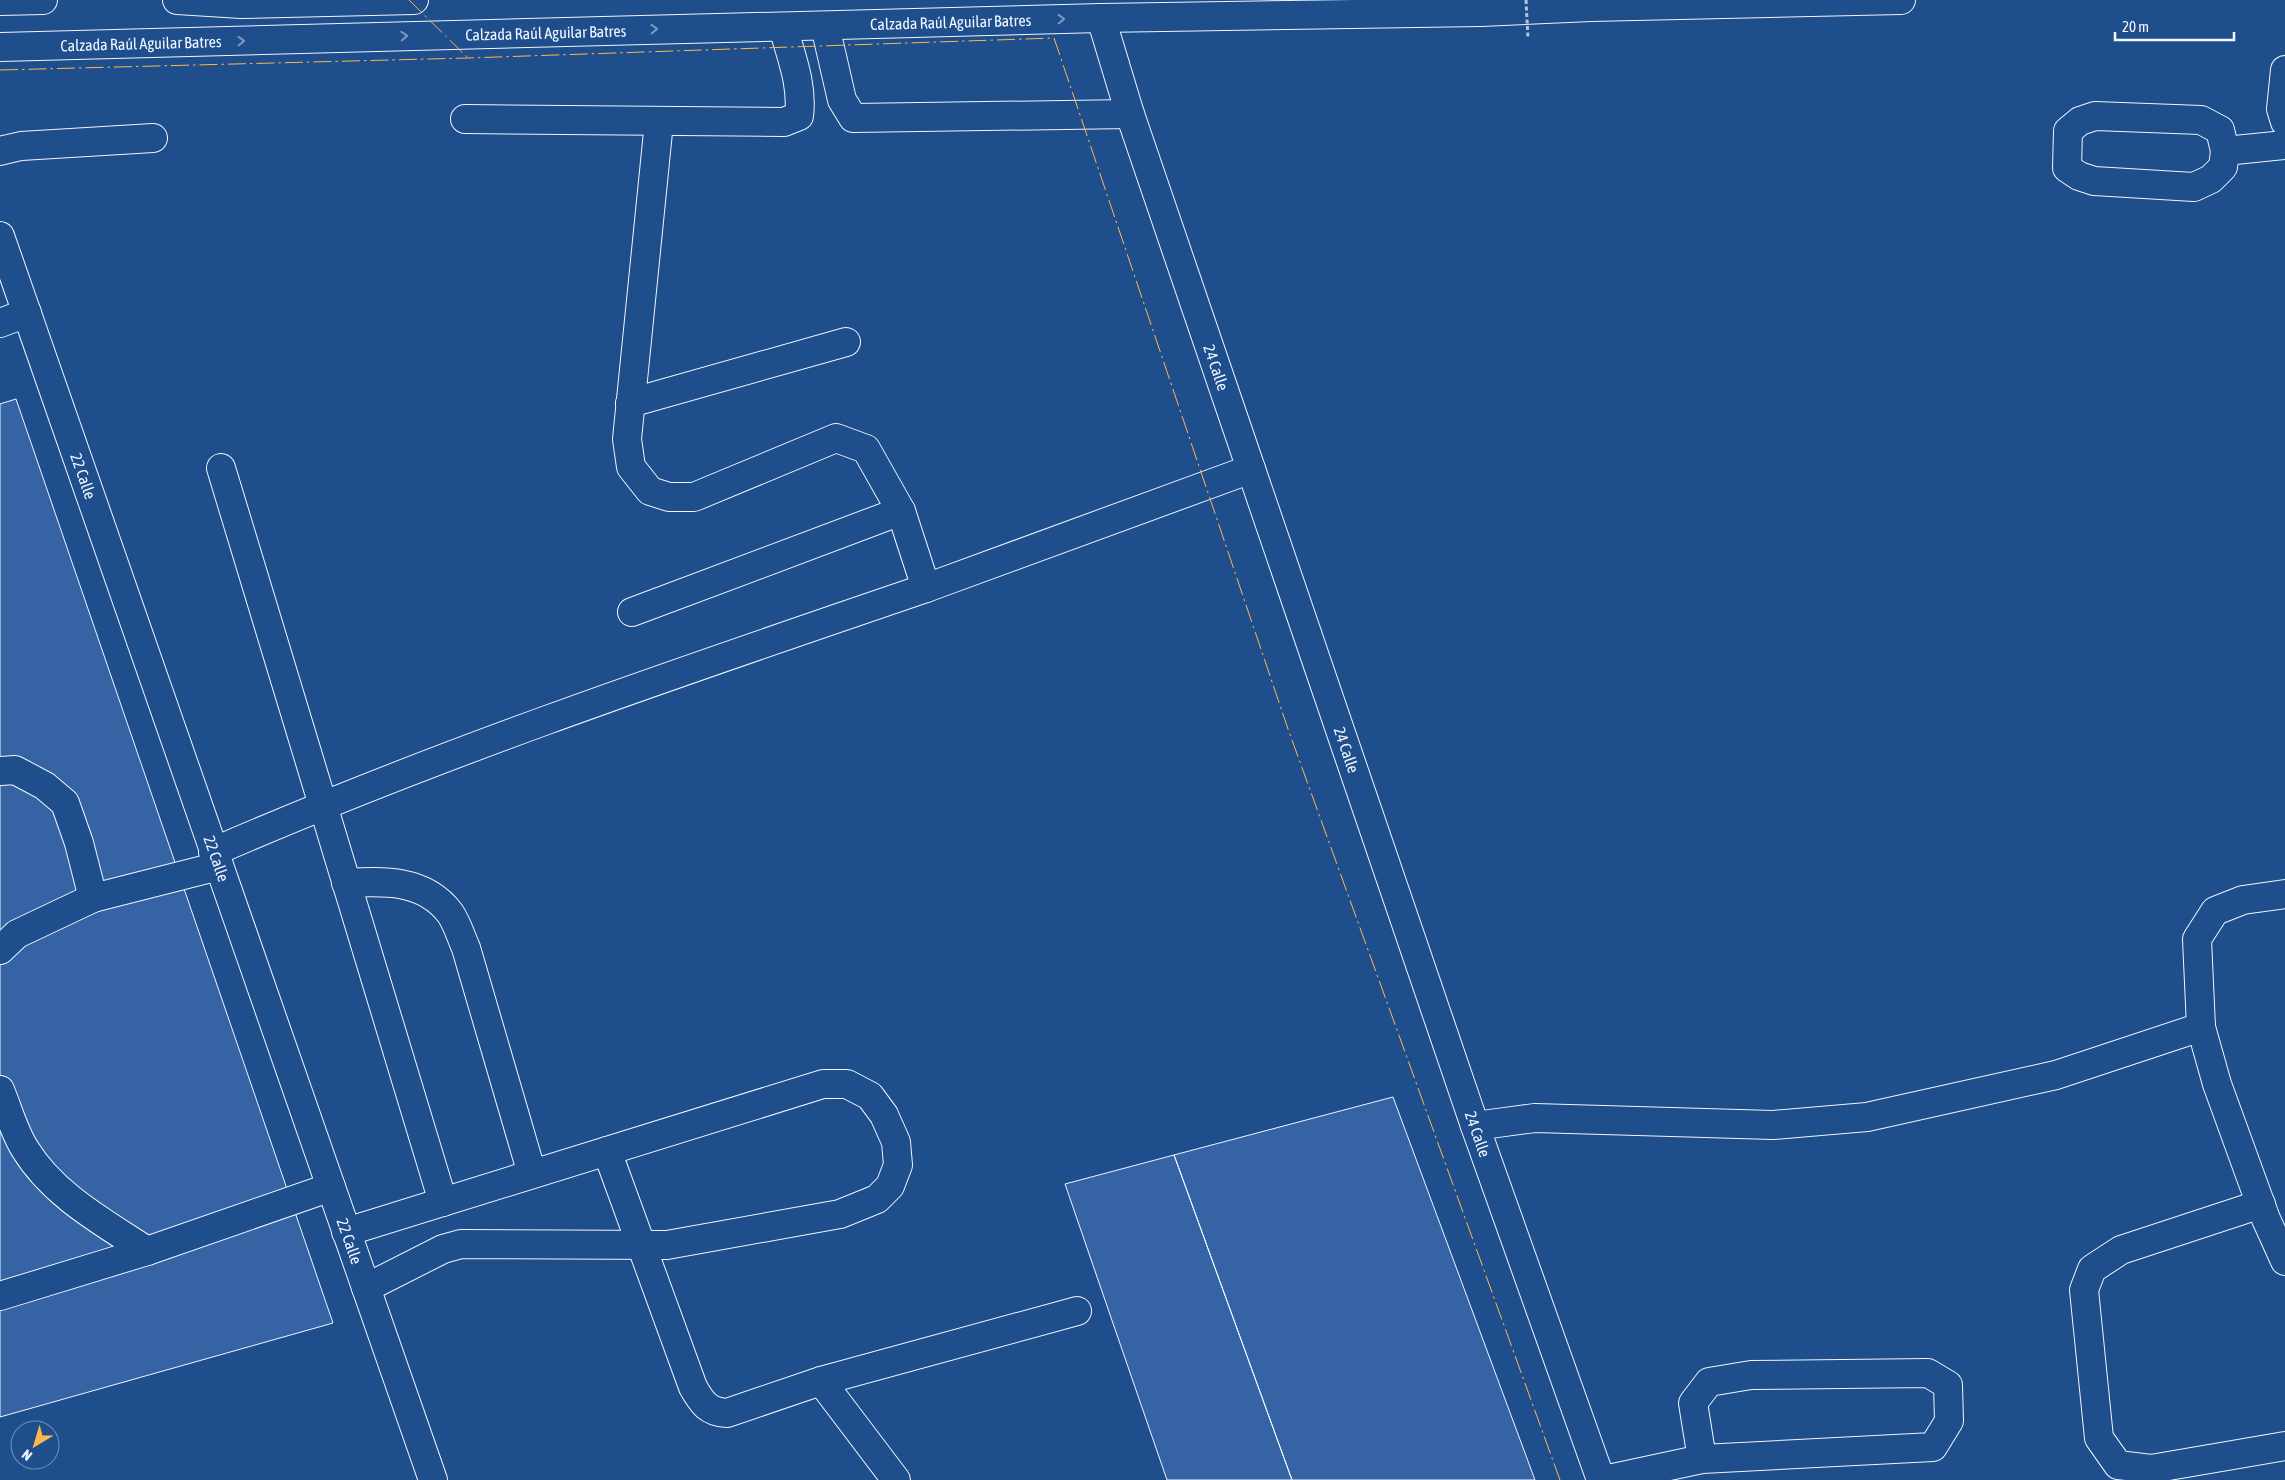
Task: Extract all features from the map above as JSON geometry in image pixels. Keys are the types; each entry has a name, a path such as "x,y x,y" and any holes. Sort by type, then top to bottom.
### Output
{"main road":[{"path":"0,1 43,0"},
{"path":"177,0 241,4 414,0"},
{"name":"Calzada Raúl Aguilar Batres","path":"0,47 1101,18 1481,12 1591,7 1901,0"},
{"name":"24 Calle","path":"1101,18 1130,114 1475,1126 1602,1480"},
{"path":"825,26 842,100 853,118 1130,114"},
{"path":"465,119 784,122 799,116 800,102 796,71 783,27"},
{"path":"2285,70 2281,109 2285,122"},
{"path":"2095,116 2201,120 2220,130 2225,151 2223,168 2211,179 2194,187 2094,181 2079,176 2067,168 2068,132 2080,121 2095,116"},
{"path":"660,122 630,403 627,439 630,467 650,490 669,497 694,497 836,438 866,449 901,511 926,588"},
{"path":"0,151 21,146 153,138"},
{"path":"2225,151 2285,145"},
{"name":"22 Calle","path":"0,236 433,1480"},
{"path":"0,322 27,313"},
{"path":"630,403 846,342"},
{"path":"222,468 443,1202"},
{"path":"0,950 18,934 93,898 216,859 323,804 653,682 926,588 1251,469"},
{"path":"632,612 901,511"},
{"path":"0,771 15,770 45,786 65,803 79,843 93,898"},
{"path":"346,883 398,883 421,889 438,900 451,915 466,948 532,1174"},
{"path":"2285,894 2243,900 2215,912 2197,939 2201,1027 2217,1084 2261,1204 2285,1261"},
{"path":"1475,1126 1536,1118 1772,1125 1867,1117 2056,1075 2201,1027"},
{"path":"346,1232 823,1084 847,1084 870,1096 884,1115 896,1142 898,1165 890,1186 876,1200 840,1214 667,1245 461,1244 443,1249 366,1288"},
{"path":"0,1090 5,1116 24,1148 47,1179 83,1209 147,1251"},
{"path":"607,1151 693,1387 708,1408 717,1412 727,1413 821,1381 1077,1311"},
{"path":"0,1296 147,1251 331,1187"},
{"path":"2261,1204 2121,1250 2092,1269 2084,1290 2099,1438 2118,1465 2151,1469 2285,1446"},
{"path":"1602,1480 1702,1459 1933,1446 1949,1421 1948,1385 1928,1373 1751,1375 1709,1382 1693,1403 1702,1459"},
{"path":"821,1381 896,1480"}],"path":[{"path":"1526,0 1528,38"}],"building":[{"path":"16,399 333,1323 0,1417 0,404"},
{"path":"1393,1097 1535,1480 1292,1480 1174,1155"},
{"path":"1174,1155 1292,1480 1167,1480 1065,1184"}],"power":[{"path":"409,0 468,58"},
{"path":"0,70 468,58 1054,38 1288,729 1560,1480"}]}
